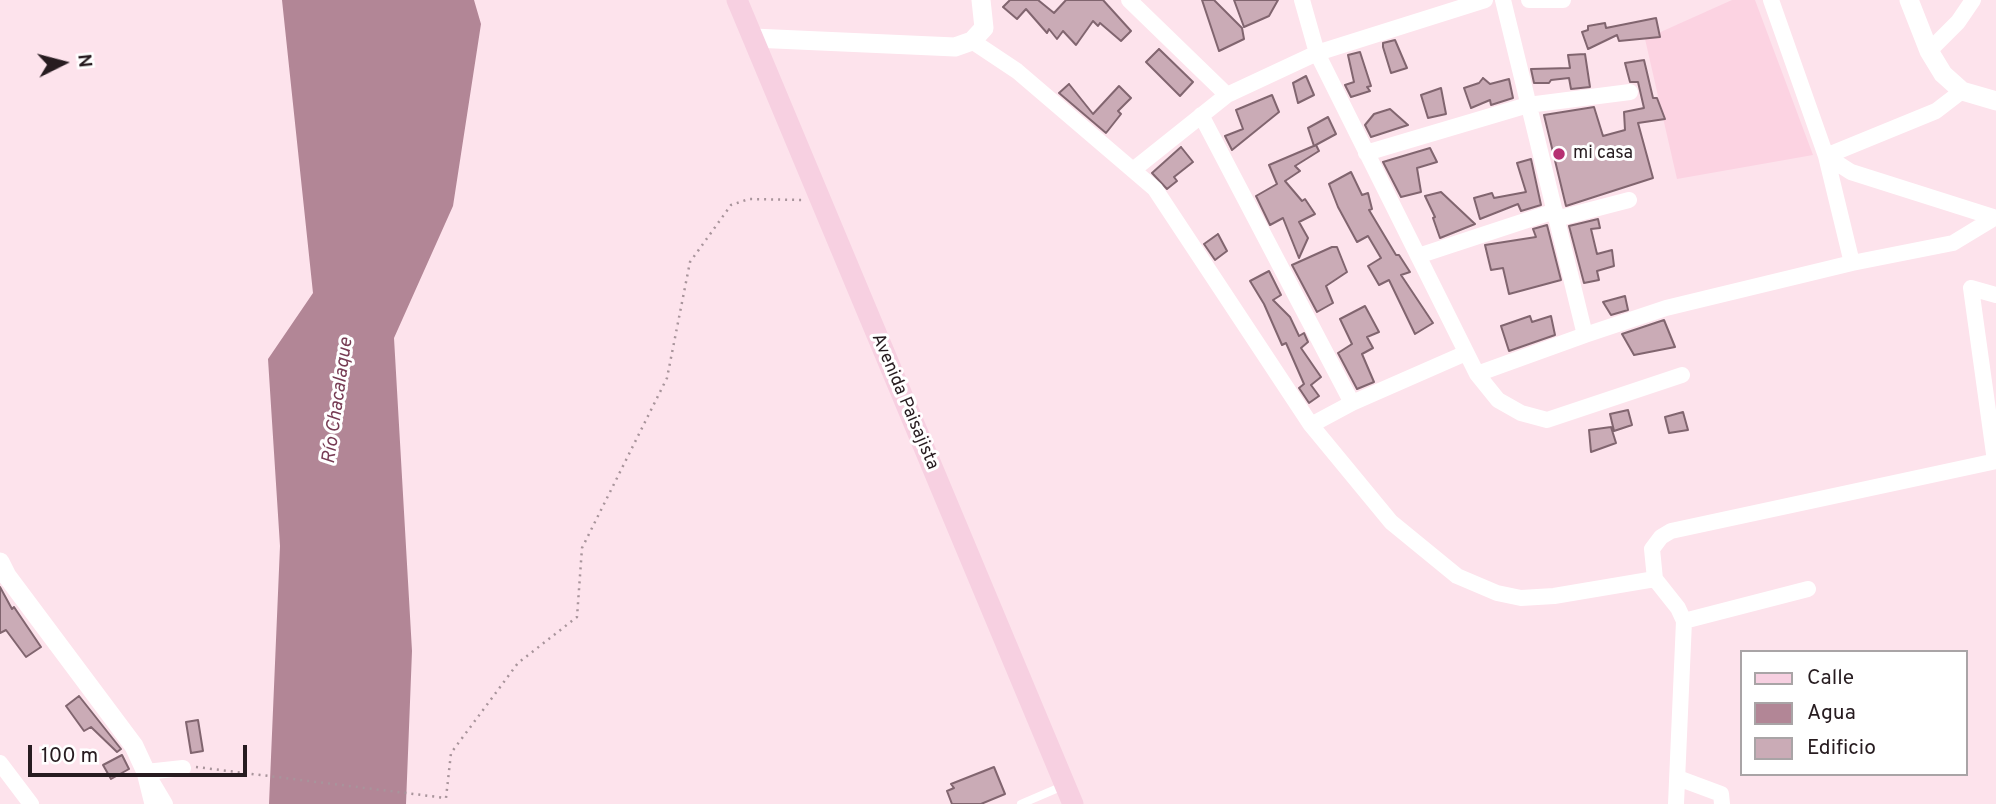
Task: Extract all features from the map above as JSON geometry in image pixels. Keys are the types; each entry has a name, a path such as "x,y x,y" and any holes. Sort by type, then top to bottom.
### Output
{"main road":[{"name":"Avenida Paisajista","path":"737,0 1069,795"}],"street":[{"path":"753,37 955,47 972,41 984,28 981,0"},
{"path":"1129,0 1227,95"},
{"path":"1302,0 1317,52 1366,153 1477,374 1498,400 1521,414 1547,420 1682,375"},
{"path":"1133,170 1227,95 1317,52 1485,0"},
{"path":"1503,0 1585,335"},
{"path":"1533,0 1563,0"},
{"path":"1772,0 1826,156 1852,263"},
{"path":"1909,0 1929,51 1943,74 1962,91 1996,101"},
{"path":"1929,51 1958,22 1973,0"},
{"path":"972,41 1017,71 1154,189 1311,425 1391,522 1457,576 1497,593 1521,598 1553,596 1655,579"},
{"path":"1826,156 1936,111 1962,91"},
{"path":"1366,153 1528,105 1630,92"},
{"path":"1201,115 1352,403"},
{"path":"1826,156 1864,176 1995,218"},
{"path":"1418,256 1555,215 1629,200"},
{"path":"1477,374 1666,308 1852,263 1953,243 1995,218"},
{"path":"1675,804 1684,621 1678,608 1655,579 1652,549 1671,531 1995,461 1971,288 1996,295"},
{"path":"1311,425 1352,403 1466,353"},
{"path":"2,572 134,746 156,804"},
{"path":"1684,621 1808,589"},
{"path":"0,763 31,804"},
{"path":"146,772 183,768"},
{"path":"1678,778 1721,794 1722,804"}],"lane":[{"path":"1021,804 1069,795"}],"path":[{"path":"183,768 446,798 451,753 518,663 577,617 582,548 667,378 690,262 731,205 748,199 819,200"}],"shaded area":[{"path":"1732,0 1755,0 1813,155 1677,179 1645,39"}],"water":[{"name":"Río Chacalaque","path":"282,0 474,0 481,24 453,206 394,338 412,651 406,804 269,804 280,546 268,359 313,293"}],"building":[{"path":"1010,0 1038,0 1054,13 1066,0 1103,0 1131,31 1121,41 1100,23 1098,26 1093,21 1076,45 1063,31 1057,39 1049,29 1047,33 1026,9 1017,19 1003,7"},
{"path":"1202,0 1214,0 1242,28 1244,39 1219,51"},
{"path":"1234,0 1278,0 1269,16 1244,27"},
{"path":"1656,18 1660,37 1619,41 1617,35 1588,49 1582,32 1588,30 1588,26 1605,23 1606,28"},
{"path":"1395,40 1407,68 1391,73 1383,43"},
{"path":"1159,49 1193,82 1180,96 1146,62"},
{"path":"1360,52 1371,86 1367,87 1370,91 1351,97 1345,85 1354,82 1348,55"},
{"path":"1585,54 1590,87 1571,89 1569,78 1551,80 1549,83 1534,83 1531,69 1570,68 1568,55"},
{"path":"1644,60 1653,98 1657,98 1665,119 1638,123 1653,178 1566,206 1544,115 1594,107 1603,136 1625,130 1624,112 1644,108 1638,82 1630,82 1625,63"},
{"path":"1306,76 1314,95 1298,103 1293,83"},
{"path":"1483,78 1490,84 1509,79 1513,98 1491,105 1490,100 1471,108 1464,88 1479,83"},
{"path":"1069,84 1093,114 1119,86 1131,98 1118,111 1121,114 1106,133 1059,93"},
{"path":"1441,88 1446,114 1428,118 1421,95"},
{"path":"1272,95 1279,112 1232,150 1225,136 1243,129 1236,110"},
{"path":"1390,109 1408,125 1371,137 1365,125 1374,114"},
{"path":"1328,117 1336,134 1314,146 1308,128"},
{"path":"1316,145 1319,151 1295,166 1300,171 1285,181 1302,201 1305,199 1315,214 1299,222 1308,238 1299,258 1283,218 1270,225 1256,196 1277,184 1269,165"},
{"path":"1181,147 1193,162 1174,177 1177,181 1167,189 1152,173"},
{"path":"1430,148 1437,162 1417,168 1421,192 1401,197 1383,162"},
{"path":"1531,159 1541,205 1521,211 1518,204 1480,219 1474,198 1492,193 1494,198 1526,192 1517,163"},
{"path":"1351,172 1362,195 1368,193 1372,209 1369,210 1396,255 1399,255 1410,272 1401,275 1433,323 1415,334 1389,280 1379,285 1368,266 1381,258 1368,236 1357,242 1338,207 1329,184"},
{"path":"1441,192 1475,224 1440,238 1433,218 1435,217 1425,196"},
{"path":"1598,219 1600,228 1591,229 1597,254 1612,250 1614,266 1597,271 1599,280 1584,283 1569,226"},
{"path":"1547,225 1561,280 1509,294 1503,268 1491,270 1485,245 1536,237 1533,229"},
{"path":"1218,234 1227,251 1215,260 1204,244"},
{"path":"1337,247 1347,272 1326,286 1333,303 1317,312 1292,265"},
{"path":"1269,271 1281,295 1273,300 1290,317 1299,336 1304,333 1308,342 1301,348 1321,377 1311,385 1319,396 1309,403 1299,388 1304,384 1286,343 1282,345 1264,304 1250,281"},
{"path":"1625,296 1628,310 1611,315 1603,302"},
{"path":"1365,306 1379,332 1367,337 1373,348 1362,354 1374,382 1357,389 1338,353 1352,344 1340,319"},
{"path":"1530,316 1532,322 1551,316 1555,335 1509,351 1501,326"},
{"path":"1664,320 1675,347 1634,355 1622,334"},
{"path":"1628,410 1632,425 1614,431 1610,414"},
{"path":"1683,412 1688,430 1669,433 1665,417"},
{"path":"1611,427 1616,443 1591,452 1589,430"},
{"path":"0,587 12,609 14,607 41,647 26,657 6,630 0,633"},
{"path":"79,696 121,749 117,752 91,727 84,731 66,706"},
{"path":"198,720 203,751 191,753 186,722"},
{"path":"122,755 129,769 111,779 103,765"},
{"path":"994,767 1005,794 981,804 952,804 947,791 954,788 951,784"}],"place":[{"name":"mi casa","path":"1559,154"}]}
